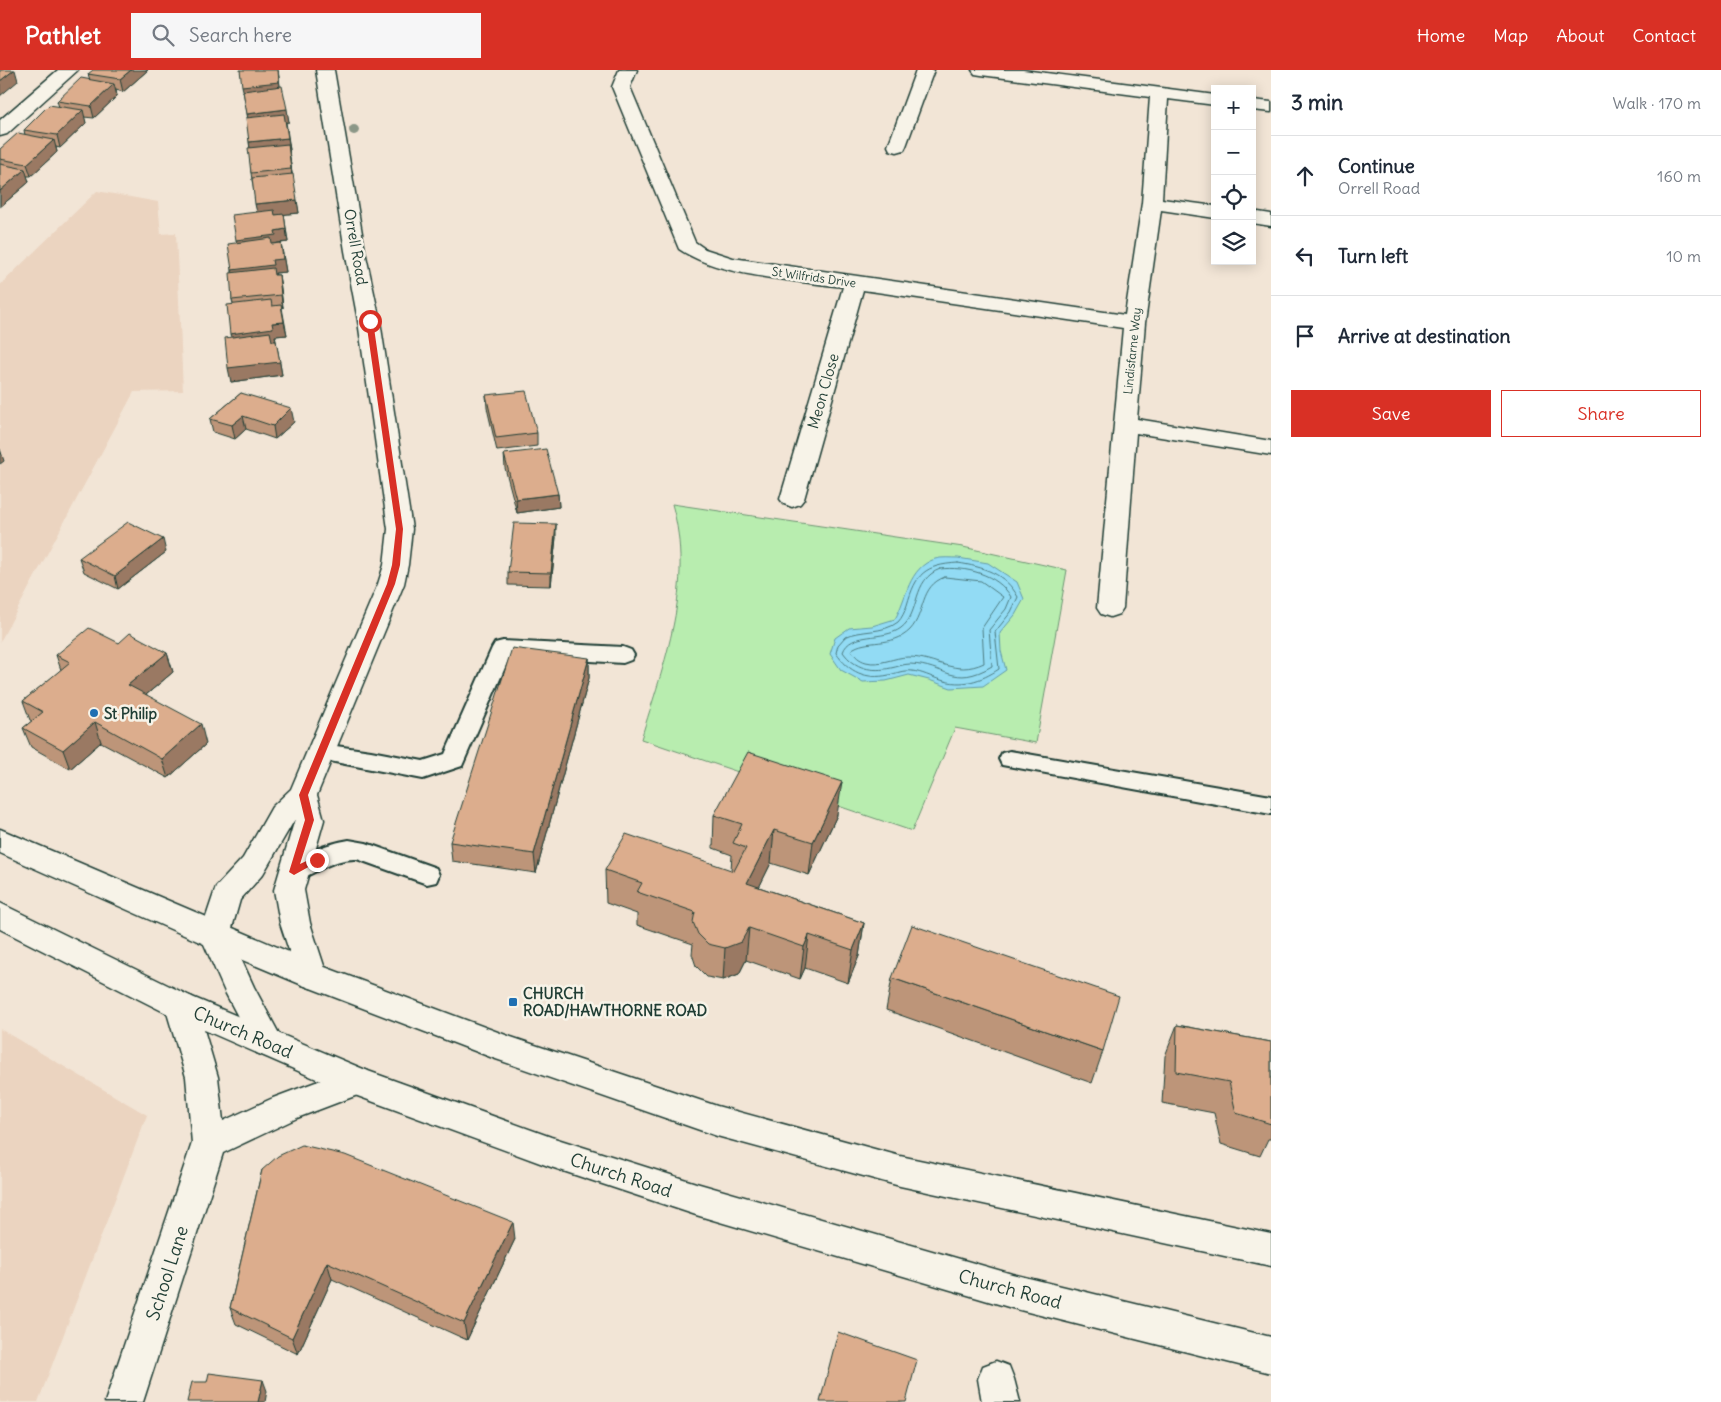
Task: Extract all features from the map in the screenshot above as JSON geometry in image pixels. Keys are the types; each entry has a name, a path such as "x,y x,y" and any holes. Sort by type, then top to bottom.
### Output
{"main road":[{"path":"0,130 69,70"},
{"name":"Orrell Road","path":"215,935 227,895 253,866 282,815 303,795 391,584 396,565 400,529 370,321 356,251 326,70"},
{"name":"St Wilfrids Drive","path":"628,70 621,87 686,245 698,253 729,264 1134,323"},
{"path":"897,146 925,70"},
{"path":"981,70 1211,100"},
{"name":"Lindisfarne Way","path":"1110,608 1134,323 1152,204 1159,94"},
{"path":"1256,105 1271,107"},
{"path":"1152,204 1211,211"},
{"path":"1256,218 1271,220"},
{"name":"Meon Close","path":"792,499 855,283"},
{"path":"1125,424 1271,448"},
{"path":"303,795 310,820 289,890 291,905 311,975"},
{"path":"0,840 215,935 311,975 504,1048 717,1121 900,1171 1271,1250"},
{"name":"Church Road","path":"0,915 181,1006 356,1081 551,1152 705,1202 1012,1291 1271,1355"},
{"path":"215,935 241,992 268,1043"},
{"name":"School Lane","path":"124,1402 209,1143 202,1077 181,1006"},
{"path":"209,1143 285,1108 356,1081"}],"lane":[{"path":"322,752 371,759 423,770 454,760 504,648 622,655"},
{"path":"1010,759 1271,805"},
{"path":"294,872 330,854 348,849 358,850 427,874"}],"shaded area":[{"path":"97,191 158,202 161,234 176,233 183,391 134,392 0,642 0,285"},
{"path":"0,1029 147,1115 38,1402 0,1402"}],"green space":[{"path":"672,504 963,547 1067,570 1036,743 955,728 912,831 641,739 667,652 674,623 678,593 680,564 678,534"}],"water":[{"path":"958,558 988,563 1017,582 1024,599 1015,615 1000,633 1001,651 1006,670 983,686 951,688 909,675 886,681 863,682 841,670 830,654 835,638 849,628 872,626 895,619 909,584 919,569 935,559"}],"building":[{"path":"0,70 14,70 0,81"},
{"path":"93,70 131,70 120,79 88,74"},
{"path":"240,70 278,70 279,82 242,86"},
{"path":"81,78 114,84 91,106 57,101"},
{"path":"282,86 287,109 247,114 243,91"},
{"path":"49,105 83,110 57,135 24,130"},
{"path":"284,114 288,138 249,142 246,118"},
{"path":"18,133 54,140 27,164 0,159 0,149"},
{"path":"288,144 291,169 251,173 248,148"},
{"path":"0,164 25,169 0,191"},
{"path":"293,174 297,200 255,204 252,178"},
{"path":"274,210 275,215 284,214 286,229 275,231 276,235 236,240 232,215"},
{"path":"271,238 272,244 281,243 283,259 272,260 273,265 232,270 228,244"},
{"path":"273,268 274,275 279,275 281,295 232,300 230,273"},
{"path":"271,300 272,306 281,305 284,322 272,323 273,328 230,334 227,305"},
{"path":"270,332 272,341 276,341 280,362 228,368 225,338"},
{"path":"526,391 537,433 496,438 486,395"},
{"path":"241,393 291,408 273,426 243,416 232,425 210,419"},
{"path":"546,449 558,494 516,499 504,454"},
{"path":"128,522 163,539 115,576 79,558"},
{"path":"514,523 556,524 551,573 508,572"},
{"name":"St Philip","path":"89,628 119,643 130,633 167,653 128,685 201,724 162,759 95,722 63,750 23,728 43,712 23,701 70,662 56,655"},
{"path":"512,648 589,658 534,854 450,842"},
{"path":"748,752 842,782 813,842 774,830 747,883 864,923 853,950 809,935 804,947 749,928 741,942 725,948 708,944 698,934 693,922 695,912 637,892 642,883 605,870 626,834 734,871 746,848 733,843 742,824 714,815"},
{"path":"912,925 1119,996 1103,1051 892,978"},
{"path":"1177,1025 1271,1042 1271,1124 1236,1113 1229,1082 1176,1072"},
{"path":"302,1145 345,1155 513,1222 464,1323 327,1262 292,1338 230,1308 262,1170 278,1156"},
{"path":"838,1332 917,1360 906,1402 820,1402"},
{"path":"209,1373 263,1380 258,1402 187,1402 192,1382 207,1382"}],"place":[{"name":"St Philip","path":"94,713"},
{"name":"CHURCH ROAD/HAWTHORNE ROAD","path":"513,1002"}],"route":[{"path":"317,860 294,872 310,820 303,795 391,584 396,565 400,529 370,321"}]}
